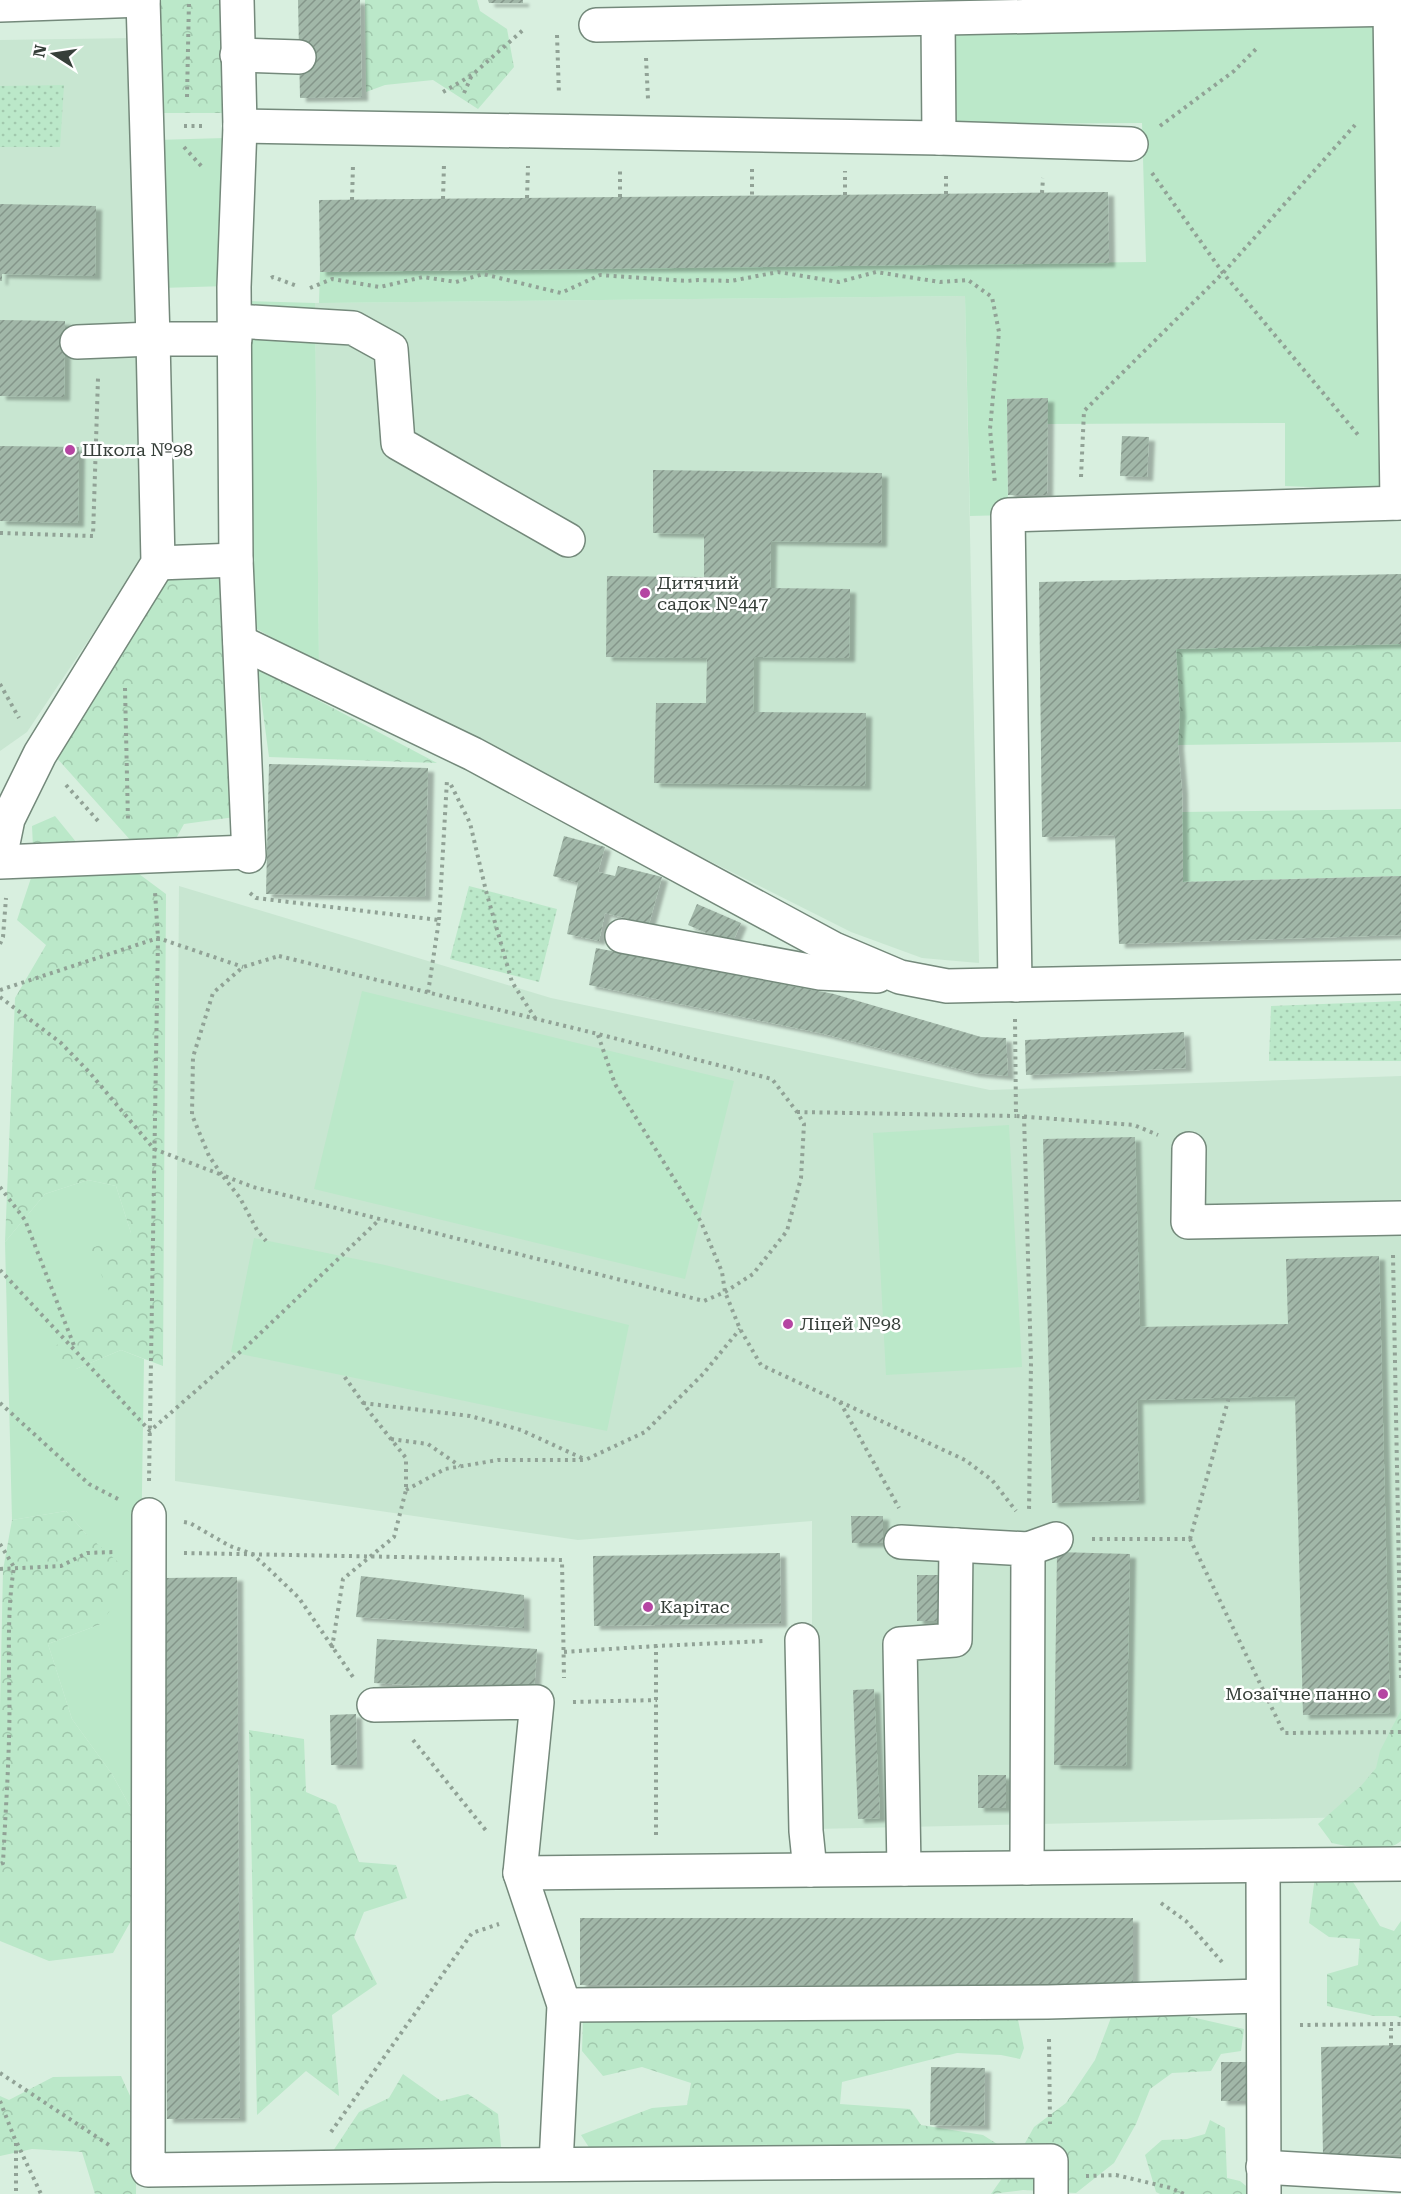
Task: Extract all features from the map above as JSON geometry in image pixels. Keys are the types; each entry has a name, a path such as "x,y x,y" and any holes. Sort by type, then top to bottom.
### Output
{"lane":[{"path":"0,5 143,0 158,563 40,754 8,819 0,860 248,854 236,560 234,287 240,126 237,0"},
{"path":"596,25 1395,9 1391,84 1398,495 1008,515 1015,985"},
{"path":"938,19 939,138"},
{"path":"237,55 299,57"},
{"path":"240,126 939,138 1131,144"},
{"path":"88,342 153,339 235,330 353,328 391,349 398,443 568,540"},
{"path":"158,563 236,560"},
{"path":"240,642 473,754 834,949 900,977 947,986 1401,977"},
{"path":"621,936 820,973 907,978"},
{"path":"1189,1149 1188,1222 1396,1218"},
{"path":"149,1515 148,2170 556,2164 1051,2177"},
{"path":"910,1542 956,1545 1038,1538 1027,1868"},
{"path":"904,1869 900,1644 955,1640 956,1545"},
{"path":"802,1640 806,1831 810,1870"},
{"path":"374,1705 551,1702 520,1873 564,2005 556,2164"},
{"path":"520,1873 1401,1864"},
{"path":"1263,1866 1253,2006 1264,2181 1401,2175"},
{"path":"564,2005 1048,2001 1253,2006"}],"path":[{"path":"187,97 189,0"},
{"path":"1293,12 1234,71 1164,124 1131,144 1223,273 1398,495"},
{"path":"645,24 650,133"},
{"path":"435,97 472,75 523,30"},
{"path":"557,35 560,132"},
{"path":"1079,513 1084,411 1223,273 1391,84"},
{"path":"146,128 240,126"},
{"path":"234,287 273,277 306,290 332,279 380,287 423,277 456,282 483,274 561,293 600,275 687,281 731,280 778,272 839,282 876,272 940,282 968,280 992,297 999,332 990,429 995,485 1008,515"},
{"path":"0,533 93,536 88,342"},
{"path":"0,1403 89,1484 149,1515 158,938 140,857 125,678"},
{"path":"40,754 140,857"},
{"path":"428,993 439,920 448,777 470,823 486,891 512,982 536,1019"},
{"path":"248,854 250,894 256,898 439,920"},
{"path":"0,990 158,938 243,967"},
{"path":"0,997 61,1042 154,1149 222,1175 253,1187 704,1300 725,1292 753,1275 787,1231 801,1178 804,1124 772,1079 279,956 243,967 213,993 193,1057 192,1115 209,1156 222,1175 240,1198 256,1230 266,1241"},
{"path":"1015,985 1016,1116"},
{"path":"598,1034 615,1084 701,1222 722,1272 725,1292 740,1329 762,1365 965,1460 992,1480 1038,1538"},
{"path":"797,1112 1024,1116 1134,1125"},
{"path":"1024,1116 1038,1538"},
{"path":"0,1188 25,1220 76,1352"},
{"path":"1396,1218 1401,1680"},
{"path":"150,1431 248,1346 380,1219"},
{"path":"0,1270 150,1431"},
{"path":"406,1490 445,1469 461,1466 498,1460 585,1460 645,1432 703,1374 740,1329"},
{"path":"332,1649 343,1579 394,1537 406,1490 406,1458 344,1376"},
{"path":"1228,1397 1191,1539 1284,1733 1401,1732"},
{"path":"840,1401 910,1542"},
{"path":"363,1403 470,1416 521,1430 585,1460"},
{"path":"390,1438 428,1444 461,1466"},
{"path":"190,1523 230,1546 252,1554 299,1598 332,1649 374,1705 403,1728 520,1873"},
{"path":"1038,1538 1191,1539"},
{"path":"0,1544 14,1567 9,1670 9,1737 3,1863 0,1864"},
{"path":"0,1569 61,1566 87,1552 562,1560 564,1652 551,1702 657,1700"},
{"path":"564,1652 802,1640"},
{"path":"656,1646 656,1833 662,1871"},
{"path":"1158,1901 1186,1921 1225,1965 1253,2006 1401,2024"},
{"path":"306,2168 472,1932 534,1914"},
{"path":"1048,2001 1051,2177 1116,2175 1172,2188 1184,2194"},
{"path":"1390,2046 1391,2024"},
{"path":"0,2073 148,2170"},
{"path":"0,2101 16,2142 41,2194"},
{"path":"15,2194 16,2142"}],"shaded area":[{"name":"Школа №98","path":"135,38 142,560 27,732 0,751 0,40"},
{"name":"Дитячий садок №447","path":"965,296 979,963 922,958 851,932 319,665 315,303"},
{"name":"Ліцей №98","path":"179,886 551,998 990,1090 1401,1076 1401,1816 815,1829 812,1521 578,1540 175,1481"}],"green space":[{"path":"157,0 222,0 223,113 158,113"},
{"path":"365,0 477,0 480,11 507,29 514,67 478,109 433,80 385,85 366,92"},
{"path":"1375,23 1381,490 1285,486 1285,423 1047,424 1047,398 1007,399 1008,515 970,516 965,296 319,303 320,272 1146,262 1142,123 951,124 952,35"},
{"path":"64,85 60,147 0,147 0,86"},
{"path":"224,138 227,286 161,288 157,140"},
{"path":"249,301 315,303 319,665 252,626"},
{"path":"161,579 226,579 235,817 184,824 158,871 55,756"},
{"path":"1401,644 1401,742 1178,745 1176,649"},
{"path":"257,668 437,763 269,757"},
{"path":"1401,809 1401,876 1183,882 1182,812"},
{"path":"55,816 81,848 135,871 166,894 163,1366 121,1350 76,1369 46,1354 113,1299 89,1249 131,1233 116,1186 88,1180 45,1194 5,1242 15,998 46,945 17,920 34,869 32,826"},
{"path":"469,886 557,909 539,982 450,959"},
{"path":"362,991 734,1081 685,1279 314,1189"},
{"path":"1401,1001 1401,1061 1269,1061 1271,1006"},
{"path":"1009,1125 1022,1367 886,1375 873,1133"},
{"path":"88,1180 116,1186 131,1233 114,1298 76,1369 121,1350 144,1359 137,1819 112,1774 72,1719 48,1644 101,1624 87,1535 66,1511 12,1520 5,1242 45,1194"},
{"path":"254,1238 385,1265 629,1325 607,1431 231,1352"},
{"path":"66,1511 87,1535 133,1575 101,1624 48,1644 72,1719 112,1774 137,1819 132,1919 113,1953 49,1961 0,1941 0,1708 3,1570 12,1520"},
{"path":"1401,1710 1401,1841 1386,1848 1377,1849 1332,1843 1318,1824 1361,1786 1376,1768 1380,1751"},
{"path":"249,1730 304,1739 306,1792 336,1805 359,1862 396,1865 407,1898 364,1912 354,1937 377,1984 332,2015 339,2096 306,2071 257,2115"},
{"path":"1315,1876 1350,1877 1380,1926 1394,1931 1401,1921 1401,2018 1374,2016 1327,2006 1327,1974 1358,1965 1360,1939 1329,1937 1309,1923"},
{"path":"1174,2013 1244,2029 1241,2051 1221,2054 1211,2071 1172,2073 1150,2089 1136,2124 1114,2163 1076,2193 1023,2190 991,2194 1019,2154 1034,2127 1066,2103 1095,2060 1112,2015"},
{"path":"583,2017 1018,2020 1024,2048 1020,2059 1001,2055 957,2053 842,2082 840,2104 910,2109 921,2125 983,2135 1005,2149 592,2152 581,2135 652,2108 687,2105 691,2083 642,2067 603,2076 582,2051"},
{"path":"403,2074 441,2101 468,2094 498,2114 502,2157 331,2154 359,2112 389,2098"},
{"path":"121,2076 137,2111 136,2194 95,2194 82,2152 32,2149 0,2156 0,2096 9,2100 53,2077"},
{"path":"1210,2120 1225,2128 1227,2178 1240,2181 1251,2190 1251,2194 1160,2194 1156,2192 1145,2155 1162,2140 1187,2139 1205,2134"}],"building":[{"path":"298,0 360,0 362,97 300,98"},
{"path":"488,0 523,0 523,3 489,3"},
{"path":"1108,192 1109,263 320,272 319,200"},
{"path":"0,204 96,206 95,276 2,274 2,281 0,281"},
{"path":"0,320 65,321 64,397 0,396"},
{"path":"1048,398 1047,495 1008,495 1007,399"},
{"path":"1122,436 1149,437 1147,477 1120,476"},
{"path":"0,446 79,447 78,523 0,521"},
{"path":"653,470 882,473 881,543 771,541 770,588 850,589 849,658 754,657 753,712 866,713 865,786 654,783 656,703 706,703 707,658 606,657 607,576 704,577 704,534 653,533"},
{"path":"1401,574 1401,644 1176,649 1180,713 1178,745 1182,790 1183,882 1401,876 1401,935 1119,944 1115,835 1042,837 1039,582"},
{"path":"269,764 428,768 425,897 266,894"},
{"path":"564,836 605,847 598,872 615,876 618,866 662,877 649,924 605,913 599,941 567,934 578,883 553,876"},
{"path":"697,904 741,923 732,944 688,925"},
{"path":"596,948 834,994 981,1037 1006,1038 1008,1076 974,1073 824,1034 589,985"},
{"path":"1184,1032 1186,1068 1026,1075 1025,1040"},
{"path":"1135,1137 1140,1327 1288,1324 1286,1259 1379,1256 1390,1713 1303,1715 1295,1396 1137,1400 1139,1500 1052,1503 1043,1139"},
{"path":"851,1516 883,1516 883,1543 852,1543"},
{"path":"1057,1552 1130,1554 1126,1766 1054,1765"},
{"path":"780,1553 781,1623 594,1626 593,1556"},
{"path":"917,1575 945,1575 945,1621 917,1621"},
{"path":"361,1576 524,1595 524,1628 356,1617"},
{"path":"237,1577 240,2118 167,2119 165,1578"},
{"path":"377,1639 537,1649 534,1692 374,1683"},
{"path":"874,1689 880,1818 858,1819 853,1690"},
{"path":"356,1714 357,1765 331,1765 330,1715"},
{"path":"978,1775 1006,1775 1006,1808 978,1808"},
{"path":"580,1918 1133,1918 1133,1986 580,1985"},
{"path":"1401,2045 1401,2154 1323,2155 1321,2047"},
{"path":"1221,2062 1246,2062 1246,2101 1221,2101"},
{"path":"931,2067 985,2068 984,2126 930,2125"}],"place":[{"name":"Школа №98","path":"70,450"},
{"name":"Дитячий садок №447","path":"645,593"},
{"name":"Ліцей №98","path":"788,1324"},
{"name":"Карітас","path":"648,1607"},
{"name":"Мозаїчне панно","path":"1383,1694"}]}
